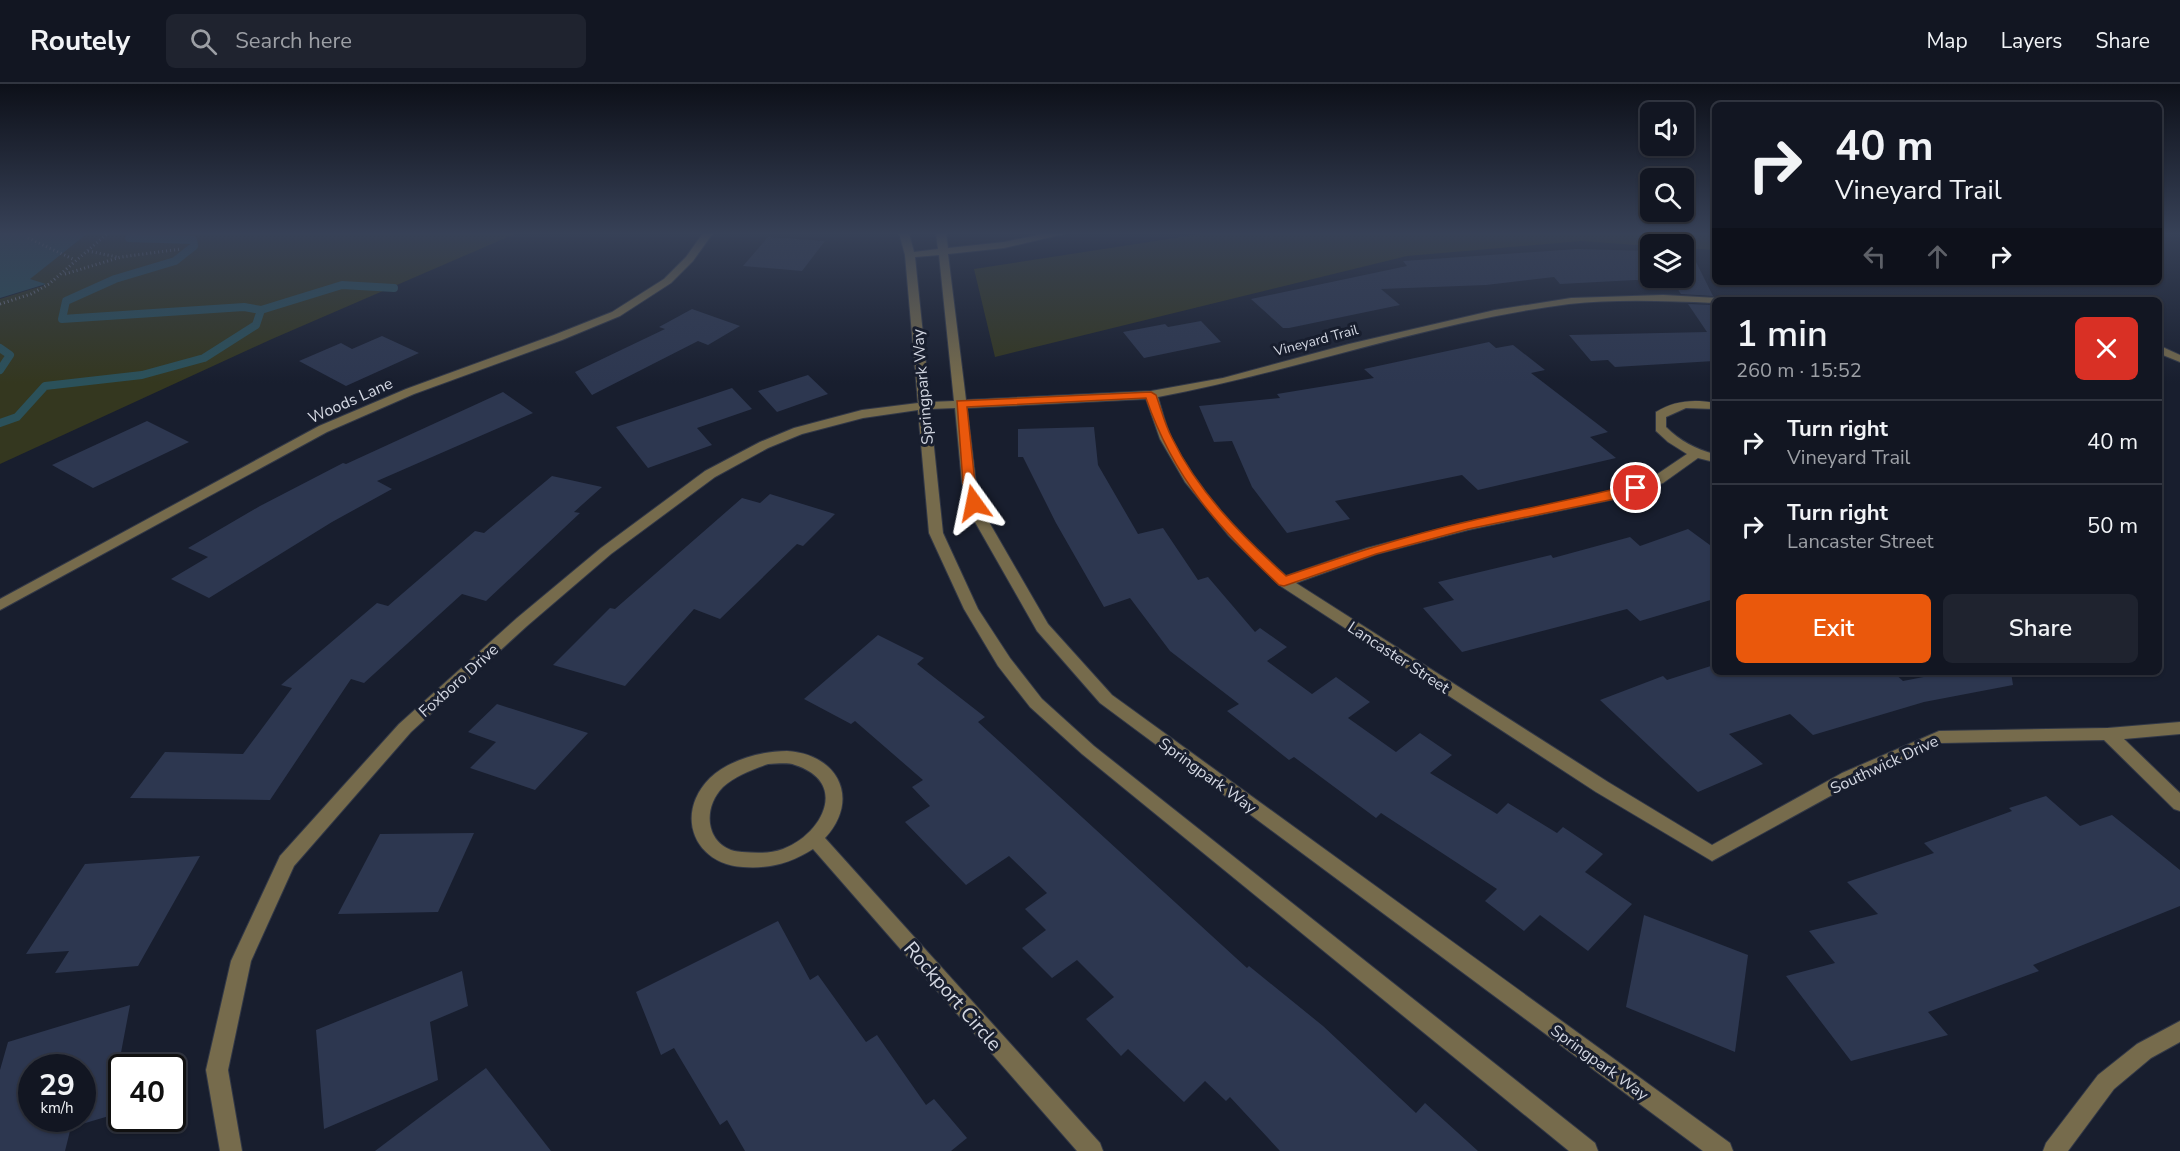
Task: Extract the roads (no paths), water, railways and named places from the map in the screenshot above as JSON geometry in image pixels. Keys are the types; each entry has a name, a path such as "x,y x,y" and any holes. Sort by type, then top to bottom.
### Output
{"street":[{"name":"Woods Lane","path":"0,605 105,544 322,429 500,358 576,333 626,309 666,283"},
{"name":"Springpark Way","path":"913,283 936,533 971,609 1004,662 1036,703 1088,750 1587,1151"},
{"name":"Springpark Way","path":"948,283 969,483 982,522 1042,627 1106,699 1722,1151"},
{"name":"Vineyard Trail","path":"925,406 1151,395 1224,381 1353,346 1495,313 1572,301 1663,298 1712,300"},
{"path":"2162,350 2180,359"},
{"name":"Lancaster Street","path":"1151,395 1165,437 1190,480 1241,542 1284,582 1602,787 1712,854"},
{"path":"1712,406 1694,403 1672,406 1660,415 1660,428 1672,442 1695,454 1712,458"},
{"name":"Foxboro Drive","path":"231,1151 217,1070 241,961 287,861 405,728 522,622 606,551 710,474 764,445 798,431 862,414 925,406"},
{"path":"1284,582 1372,551 1467,525 1615,495 1658,480 1695,454"},
{"name":"Southwick Drive","path":"1712,854 1848,778 1939,737 2108,734 2180,728"},
{"path":"2108,734 2180,804"},
{"path":"767,758 798,758 822,770 835,790 834,816 816,840 786,858 752,864 722,857 702,838 699,813 711,788 735,768 767,758"},
{"name":"Rockport Circle","path":"816,840 1092,1151"},
{"path":"2054,1151 2106,1082 2144,1051 2180,1031"}],"waterway":[{"path":"107,283 66,301 62,319 244,307 261,310"},
{"path":"261,310 342,285 394,288"},
{"path":"0,423 17,417 45,386 142,375 204,358 256,325 261,310"},
{"path":"0,348 10,355 0,370"}]}
